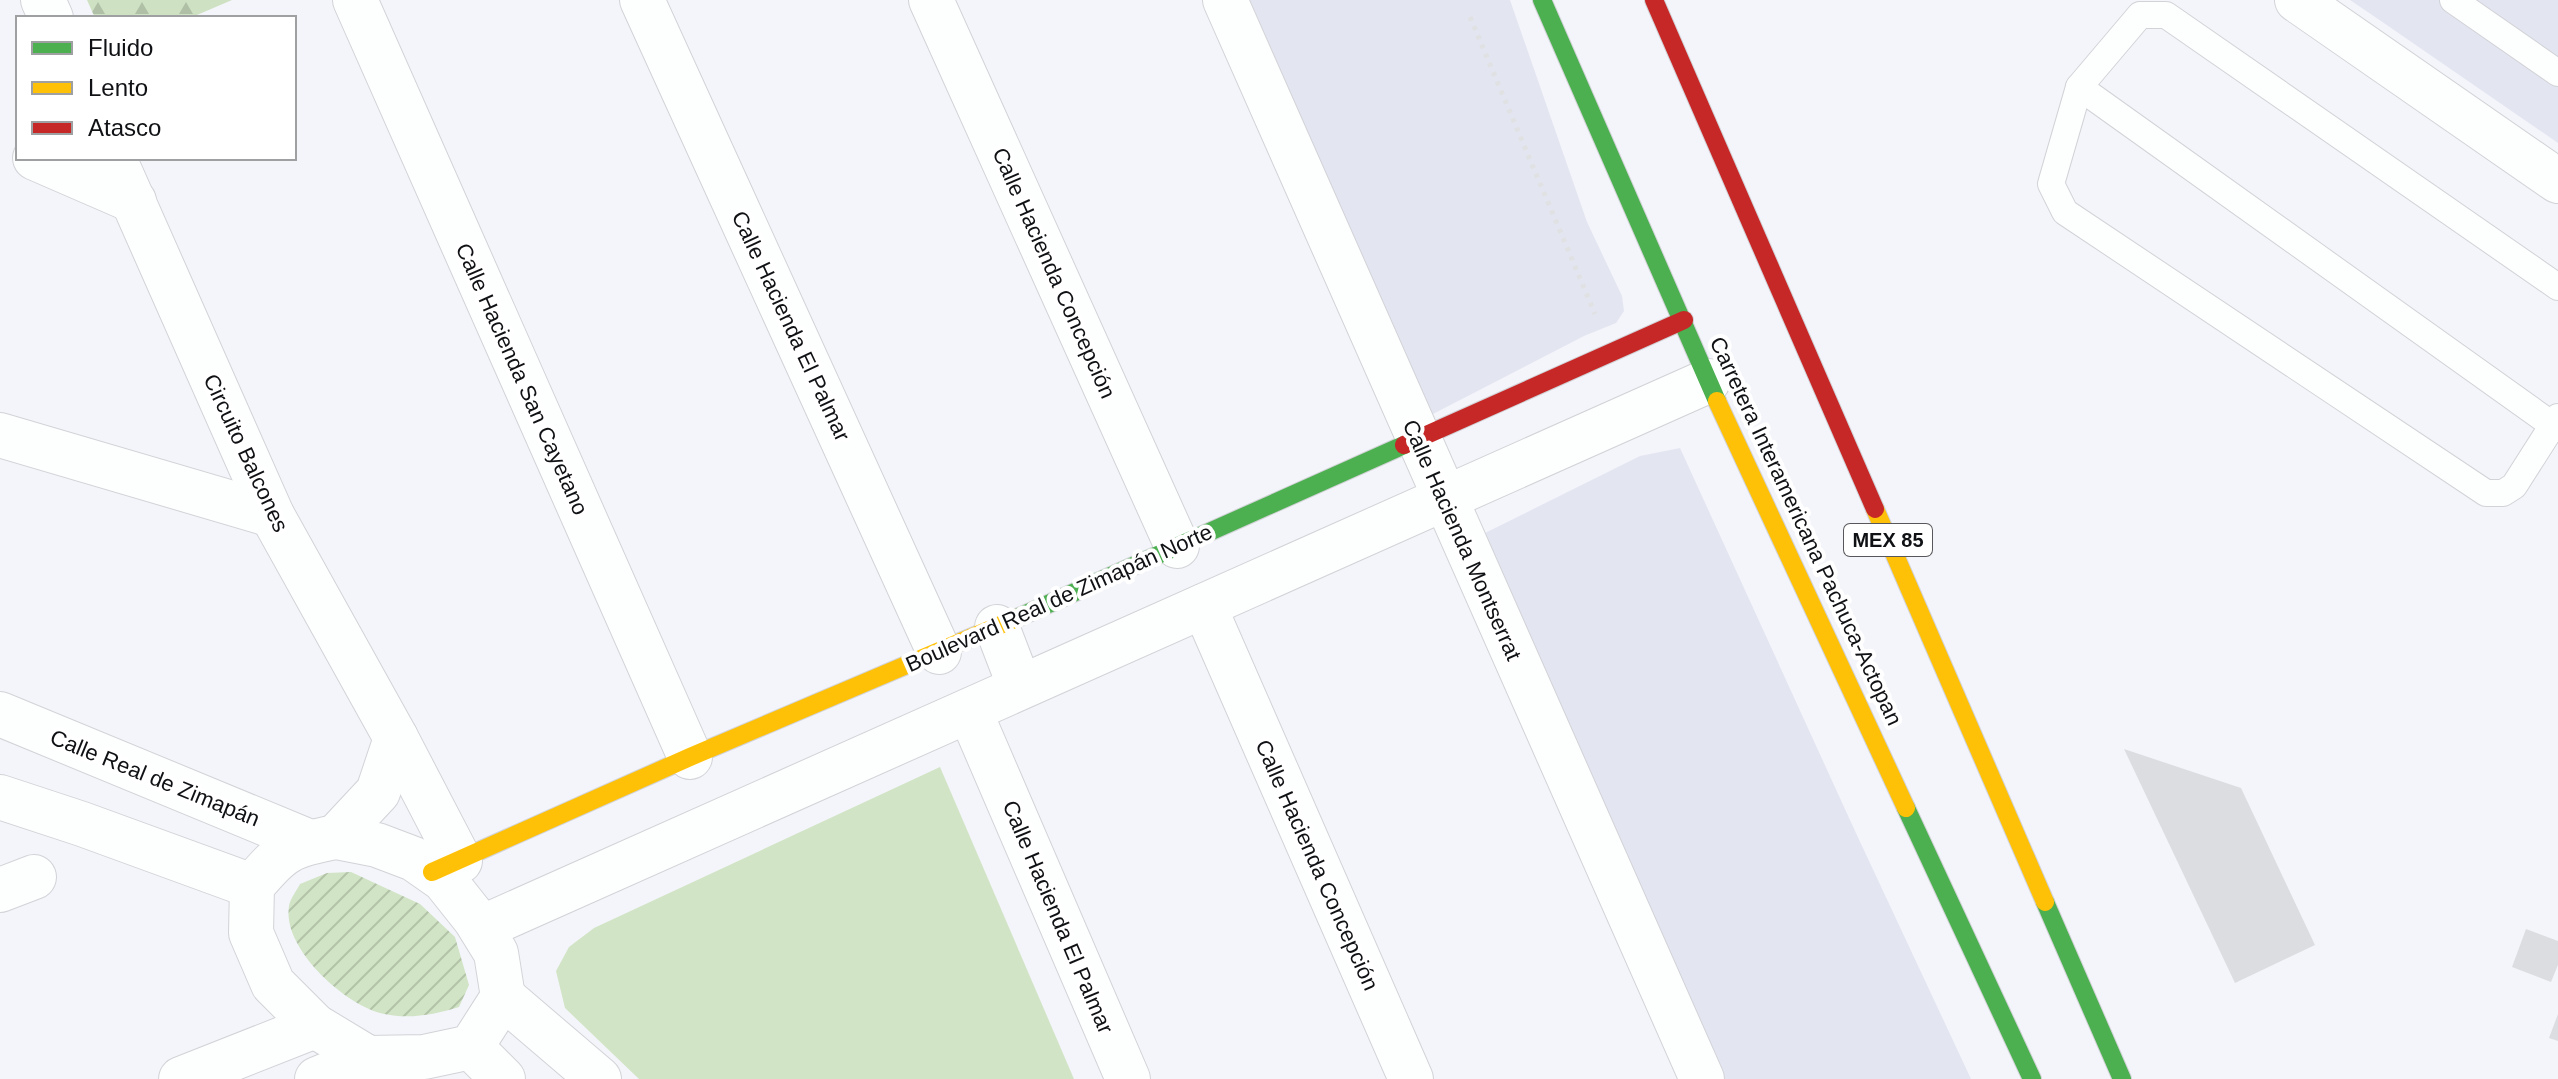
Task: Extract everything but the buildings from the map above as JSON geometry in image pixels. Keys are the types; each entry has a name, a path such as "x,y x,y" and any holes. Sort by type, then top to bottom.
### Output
{"main road":[{"name":"Carretera Interamericana Pachuca-Actopan","path":"1542,0 1708,381 2032,1079"},
{"name":"MEX 85","path":"1654,0 2122,1079"},
{"name":"Boulevard Real de Zimapán Norte","path":"446,866 690,757 997,627 1684,320"}],"street":[{"name":"Calle Hacienda San Cayetano","path":"355,0 690,757"},
{"name":"Calle Hacienda El Palmar","path":"642,0 939,652"},
{"name":"Calle Hacienda Concepción","path":"931,0 1177,546"},
{"name":"Calle Hacienda Montserrat","path":"1225,0 1702,1079"},
{"path":"2297,0 2558,181"},
{"path":"40,160 134,201"},
{"name":"Circuito Balcones","path":"115,160 272,515 396,738 446,866"},
{"path":"481,928 1708,381"},
{"path":"0,435 272,515"},
{"name":"Calle Hacienda Concepción","path":"1204,606 1411,1079"},
{"path":"997,627 1020,687"},
{"name":"Calle Hacienda El Palmar","path":"970,712 1128,1079"},
{"name":"Calle Real de Zimapán","path":"0,714 323,839"},
{"path":"368,1058 315,1026 273,984 251,933 252,886 281,853 323,839 378,792 396,738"},
{"path":"0,797 252,886"},
{"path":"323,839 377,845 414,859 446,866 444,880 496,953 503,997 599,1079"},
{"path":"317,1079 368,1058 424,1057 471,1047 503,997"},
{"path":"181,1079 315,1026"},
{"path":"471,1047 503,1079"}],"lane":[{"path":"2453,0 2558,73"},
{"path":"2079,87 2556,424 2514,486 2503,493 2486,493 2065,212 2051,184 2079,87 2140,15 2166,15 2558,287"}],"path":[{"path":"1470,17 1586,288"}],"shaded area":[{"path":"1250,0 1510,0 1587,222 1622,296 1624,311 1616,323 1584,336 1431,415"},
{"path":"2350,0 2558,0 2558,143 2378,19"},
{"path":"1680,448 1971,1079 1712,1079 1483,534 1640,456"}],"green space":[{"path":"87,0 232,0 195,16 94,16"},
{"path":"940,767 1074,1079 639,1079 565,1008 556,971 569,947 594,928"},
{"path":"351,872 420,904 455,937 469,985 459,1007 420,1016 380,1013 349,998 333,986 305,956 289,922 292,898 300,884 327,873"}],"traffic: fast":[{"path":"1542,0 1717,401"},
{"path":"1017,618 1404,445"},
{"path":"1906,808 2032,1079"},
{"path":"2045,902 2122,1079"}],"traffic: slow":[{"path":"1717,401 1906,808"},
{"path":"1875,509 2045,902"},
{"path":"432,872 690,757 1017,618"}],"traffic: jam":[{"path":"1654,0 1875,509"},
{"path":"1404,445 1684,320"}]}
